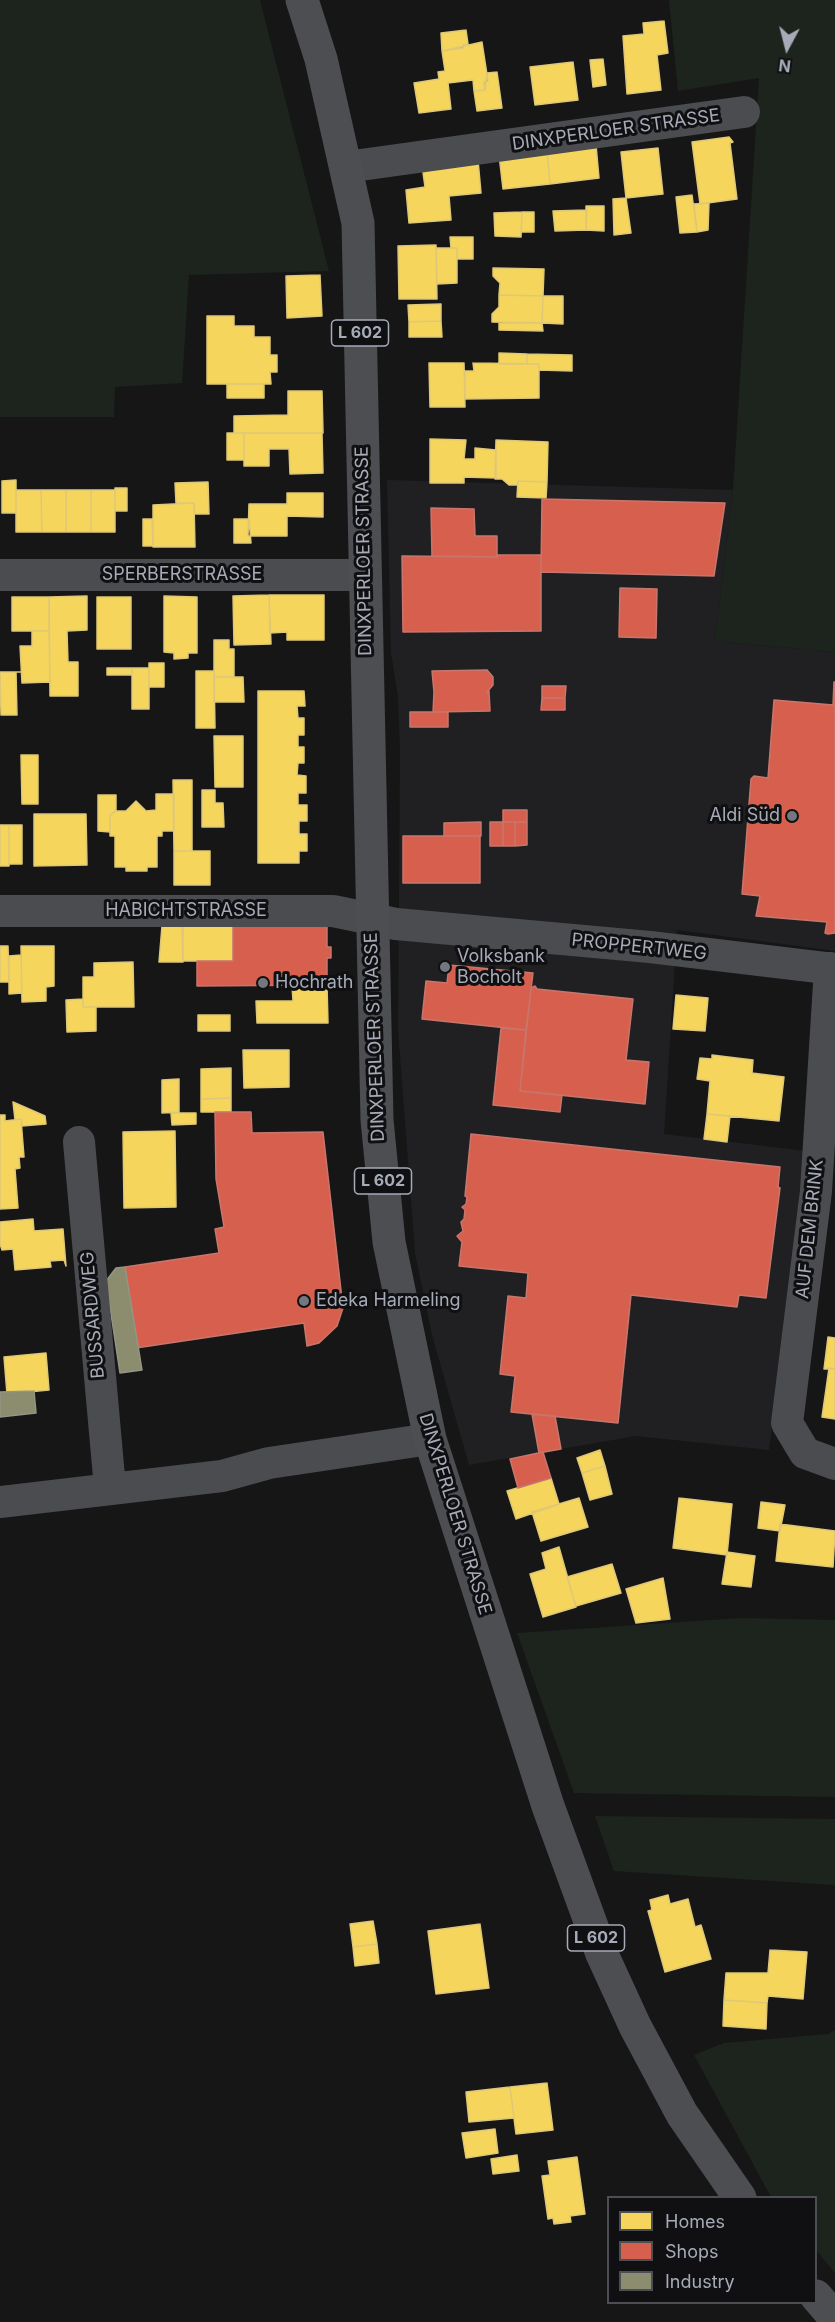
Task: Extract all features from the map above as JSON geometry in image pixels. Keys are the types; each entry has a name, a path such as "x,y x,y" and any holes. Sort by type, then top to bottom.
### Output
{"main road":[{"name":"DINXPERLOER STRASSE","path":"302,0 321,59 358,224 376,1120 389,1242 430,1439 548,1806 602,1954 635,2026 682,2114 739,2196"},
{"path":"817,2297 835,2318"}],"street":[{"name":"DINXPERLOER STRASSE","path":"346,167 744,112"},
{"name":"SPERBERSTRASSE","path":"0,575 365,575"},
{"name":"HABICHTSTRASSE","path":"0,911 333,911 371,919"},
{"name":"PROPPERTWEG","path":"371,919 832,968"},
{"name":"AUF DEM BRINK","path":"832,968 816,1191 787,1423 805,1453 835,1464"},
{"name":"BUSSARDWEG","path":"79,1142 110,1488"},
{"path":"0,1502 222,1476 269,1463 430,1439"}],"shaded area":[{"path":"0,0 260,0 329,271 189,275 182,383 115,387 114,417 0,417"},
{"path":"669,0 835,0 835,652 715,641 733,490 759,78 678,91"},
{"path":"387,480 733,490 715,641 835,652 835,951 677,930 664,1134 807,1151 769,1450 636,1436 469,1465 432,1335 415,1253 398,1029 400,754 398,697 391,653"},
{"path":"741,1618 835,1620 835,1797 574,1793 517,1633"},
{"path":"595,1816 835,1819 835,1885 614,1871"},
{"path":"835,2030 835,2273 817,2251 817,2196 770,2196 694,2055 724,2043 828,2034"}],"building: Homes":[{"path":"664,21 668,53 657,55 661,90 627,94 623,36 644,34 643,23"},
{"path":"466,30 468,44 463,45 463,48 442,51 441,33"},
{"path":"482,42 488,81 484,82 485,90 474,91 473,80 448,83 451,109 419,113 414,83 439,79 438,72 445,71 442,51"},
{"path":"603,59 606,85 593,87 590,60"},
{"path":"573,62 578,100 535,105 530,67"},
{"path":"497,72 502,108 477,111 474,91 485,90 487,73"},
{"path":"729,137 733,142 730,143 737,199 700,204 692,142"},
{"path":"596,145 599,178 550,184 547,150"},
{"path":"658,148 663,194 626,198 621,152"},
{"path":"547,150 550,184 503,189 499,155"},
{"path":"478,160 481,193 449,196 451,220 409,223 406,190 425,187 422,165"},
{"path":"692,195 697,232 680,233 676,197"},
{"path":"626,198 631,233 614,235 613,199"},
{"path":"709,203 708,230 697,232 694,204"},
{"path":"586,206 604,206 604,231 586,230"},
{"path":"587,210 586,230 555,231 553,211"},
{"path":"522,212 534,212 534,232 521,232"},
{"path":"522,212 521,237 495,236 494,213"},
{"path":"450,237 473,237 473,259 457,259 457,248 451,248"},
{"path":"436,245 437,299 399,299 398,246"},
{"path":"436,248 457,248 457,283 437,284"},
{"path":"493,268 544,269 543,296 499,295 500,283 493,276"},
{"path":"320,275 322,316 287,318 286,276"},
{"path":"499,295 543,296 542,323 492,322 492,314 499,307"},
{"path":"543,296 563,296 563,324 542,323"},
{"path":"441,304 441,321 409,322 408,305"},
{"path":"207,316 234,316 234,326 254,326 254,337 270,337 270,355 277,355 277,372 270,372 271,384 207,384"},
{"path":"441,321 442,337 409,337 409,322"},
{"path":"499,323 542,323 543,331 499,330"},
{"path":"499,353 527,354 527,364 499,364"},
{"path":"527,354 572,355 572,371 539,370 539,364 527,364"},
{"path":"429,363 464,363 465,407 430,407"},
{"path":"473,363 539,364 539,398 465,399 465,371 474,371"},
{"path":"227,384 264,384 264,398 227,398"},
{"path":"288,391 322,391 323,433 234,433 234,416 288,415"},
{"path":"227,433 244,433 244,460 227,460"},
{"path":"244,433 322,433 323,473 290,474 289,449 269,449 269,466 244,466"},
{"path":"430,439 466,440 464,459 475,459 475,448 496,450 496,478 464,477 464,483 430,483"},
{"path":"496,440 548,442 547,482 518,481 518,485 509,485 502,479 495,479"},
{"path":"16,480 16,513 2,513 2,481"},
{"path":"518,481 547,482 546,498 517,497"},
{"path":"208,482 209,514 195,514 194,503 176,503 175,483"},
{"path":"115,488 127,488 127,511 115,511"},
{"path":"16,490 41,490 42,532 16,532"},
{"path":"41,490 66,490 66,532 42,532"},
{"path":"66,490 91,490 91,532 66,532"},
{"path":"91,490 115,490 115,532 91,532"},
{"path":"287,493 323,493 323,517 287,516 287,536 248,536 249,504 287,504"},
{"path":"194,503 195,547 153,547 153,505"},
{"path":"143,519 152,519 153,546 143,546"},
{"path":"234,519 249,519 251,543 234,543"},
{"path":"269,595 271,644 234,645 233,596"},
{"path":"269,595 324,595 324,640 287,640 287,632 270,633"},
{"path":"87,596 87,630 67,631 68,662 78,662 78,696 50,696 49,597"},
{"path":"164,596 197,597 197,653 188,653 188,658 174,659 174,653 164,652"},
{"path":"12,597 49,597 49,631 12,631"},
{"path":"97,597 131,597 131,649 97,649"},
{"path":"32,631 49,631 50,682 22,683 20,646 32,646"},
{"path":"214,640 229,640 229,649 234,649 234,677 214,677"},
{"path":"149,663 164,663 164,687 149,687"},
{"path":"107,668 132,668 132,675 107,675"},
{"path":"132,668 149,668 149,709 132,709"},
{"path":"196,671 214,671 215,728 196,728"},
{"path":"0,672 16,672 17,715 1,715"},
{"path":"214,677 243,677 244,702 214,702"},
{"path":"258,691 304,691 305,706 297,706 298,718 304,718 304,735 298,735 298,747 304,747 304,763 298,763 297,775 306,776 306,793 298,793 298,805 307,805 307,821 299,821 299,834 307,834 307,851 299,851 299,863 258,863"},
{"path":"214,736 243,736 243,787 215,787"},
{"path":"21,755 38,755 38,804 22,804"},
{"path":"173,780 192,780 192,851 174,851"},
{"path":"202,790 215,790 215,803 223,803 224,827 202,827"},
{"path":"156,794 174,794 174,831 162,831 162,836 157,836 157,867 147,867 147,871 126,871 126,867 115,867 115,836 110,836 110,815 115,811 126,811 136,801 146,811 156,810"},
{"path":"98,795 116,795 116,811 110,815 110,832 98,831"},
{"path":"34,814 86,814 87,865 34,866"},
{"path":"0,825 9,825 9,866 0,866"},
{"path":"9,825 22,825 22,864 9,864"},
{"path":"174,851 210,851 210,885 174,885"},
{"path":"183,924 233,924 233,961 183,961"},
{"path":"162,926 182,926 183,962 159,962"},
{"path":"0,946 8,946 9,982 0,982"},
{"path":"21,946 54,946 54,986 46,987 46,1001 22,1002"},
{"path":"21,955 22,993 9,994 9,956"},
{"path":"133,962 134,1007 83,1007 83,977 94,977 94,963"},
{"path":"327,985 328,1023 257,1023 256,1001 293,1001 292,986"},
{"path":"676,995 708,998 705,1031 673,1029"},
{"path":"83,999 83,1007 96,1007 96,1031 67,1032 66,1000"},
{"path":"198,1015 230,1015 230,1031 198,1031"},
{"path":"243,1050 289,1050 289,1087 244,1088"},
{"path":"712,1055 753,1060 752,1073 784,1077 779,1121 707,1114 710,1081 697,1079 700,1058 712,1059"},
{"path":"231,1068 231,1098 201,1099 201,1069"},
{"path":"179,1079 179,1112 162,1113 162,1080"},
{"path":"231,1098 231,1112 201,1112 201,1099"},
{"path":"13,1102 45,1116 46,1124 22,1126 21,1119 15,1120"},
{"path":"171,1113 196,1113 196,1124 172,1125"},
{"path":"707,1114 730,1116 727,1142 704,1139"},
{"path":"0,1115 5,1115 5,1121 21,1119 24,1157 19,1157 20,1168 15,1169 18,1208 0,1209"},
{"path":"175,1131 176,1207 124,1208 123,1132"},
{"path":"33,1219 34,1231 63,1229 66,1266 64,1260 50,1261 51,1267 15,1270 13,1249 2,1250 0,1244 0,1222"},
{"path":"828,1337 835,1338 835,1369 824,1369"},
{"path":"46,1353 49,1390 7,1394 4,1357"},
{"path":"829,1368 835,1369 835,1419 822,1417"},
{"path":"600,1450 605,1466 582,1473 577,1458"},
{"path":"605,1466 612,1494 590,1500 582,1473"},
{"path":"551,1478 559,1504 516,1519 507,1491"},
{"path":"579,1498 588,1527 541,1541 532,1512"},
{"path":"679,1498 732,1504 727,1555 673,1548"},
{"path":"761,1502 785,1505 780,1531 758,1528"},
{"path":"780,1524 835,1531 833,1567 776,1561"},
{"path":"559,1547 576,1607 543,1617 530,1574 546,1569 542,1553"},
{"path":"727,1552 755,1556 751,1587 722,1584"},
{"path":"612,1564 621,1593 576,1606 567,1577"},
{"path":"663,1578 670,1619 636,1623 626,1589"},
{"path":"668,1895 670,1904 688,1899 695,1927 701,1925 711,1959 665,1972 648,1911 652,1910 650,1900"},
{"path":"373,1921 377,1944 353,1947 350,1924"},
{"path":"480,1924 489,1988 436,1994 428,1931"},
{"path":"377,1944 379,1963 355,1966 353,1947"},
{"path":"770,1950 807,1952 803,1999 768,1996 767,2003 724,2000 726,1973 768,1973"},
{"path":"724,2000 767,2003 766,2029 723,2026"},
{"path":"547,2083 553,2130 516,2134 510,2087"},
{"path":"510,2087 514,2118 469,2122 466,2092"},
{"path":"495,2129 498,2153 466,2158 462,2133"},
{"path":"517,2155 519,2171 493,2174 491,2159"},
{"path":"577,2157 585,2214 570,2216 571,2222 554,2224 553,2218 548,2219 542,2176 550,2175 548,2161"}],"building: Shops":[{"path":"542,499 725,503 714,576 541,572"},
{"path":"431,508 474,509 475,536 497,536 497,557 432,556"},
{"path":"497,555 541,555 541,631 403,632 402,556 497,557"},
{"path":"620,588 657,589 656,638 619,637"},
{"path":"487,670 493,677 493,685 487,692 489,691 490,711 433,712 432,671"},
{"name":"Aldi Süd","path":"834,682 835,933 828,934 825,933 827,922 756,916 760,896 742,894 751,779 754,776 768,778 774,700 833,705"},
{"path":"542,686 566,686 565,698 542,698"},
{"path":"542,698 565,698 565,710 541,710"},
{"path":"410,712 448,712 448,727 410,727"},
{"path":"503,810 527,810 527,822 503,822"},
{"path":"481,822 481,836 444,836 444,823"},
{"path":"490,822 503,822 503,846 490,846"},
{"path":"503,822 515,822 515,846 503,846"},
{"path":"515,822 527,822 527,845 515,846"},
{"path":"403,836 480,836 480,883 403,883"},
{"path":"327,923 327,947 331,947 331,958 327,958 327,985 197,986 197,961 233,961 233,924"},
{"path":"449,965 533,973 526,1030 422,1019 426,981 447,983"},
{"path":"535,986 537,989 633,999 626,1060 649,1062 645,1104 520,1091 531,988"},
{"path":"501,1028 526,1030 520,1091 562,1095 560,1112 493,1105"},
{"path":"215,1112 251,1112 252,1133 323,1132 343,1308 337,1326 319,1343 307,1346 304,1323 136,1348 125,1267 219,1253 215,1229 224,1227 216,1179"},
{"path":"471,1134 780,1167 778,1187 780,1188 766,1298 739,1295 737,1307 631,1295 618,1423 511,1412 515,1376 500,1374 508,1296 526,1298 528,1273 459,1266 462,1242 457,1236 463,1231 461,1222 464,1219 465,1210 462,1207 466,1204 467,1197 465,1196"},
{"path":"532,1414 555,1416 561,1449 539,1453"},
{"path":"543,1452 551,1478 518,1488 510,1459"}],"building: Industry":[{"path":"125,1267 142,1370 120,1373 106,1281 116,1268"},
{"path":"34,1391 36,1413 0,1417 0,1392"}],"place":[{"name":"Aldi Süd","path":"792,816"},
{"name":"Volksbank Bocholt","path":"445,967"},
{"name":"Hochrath","path":"263,983"},
{"name":"Edeka Harmeling","path":"304,1301"}]}
